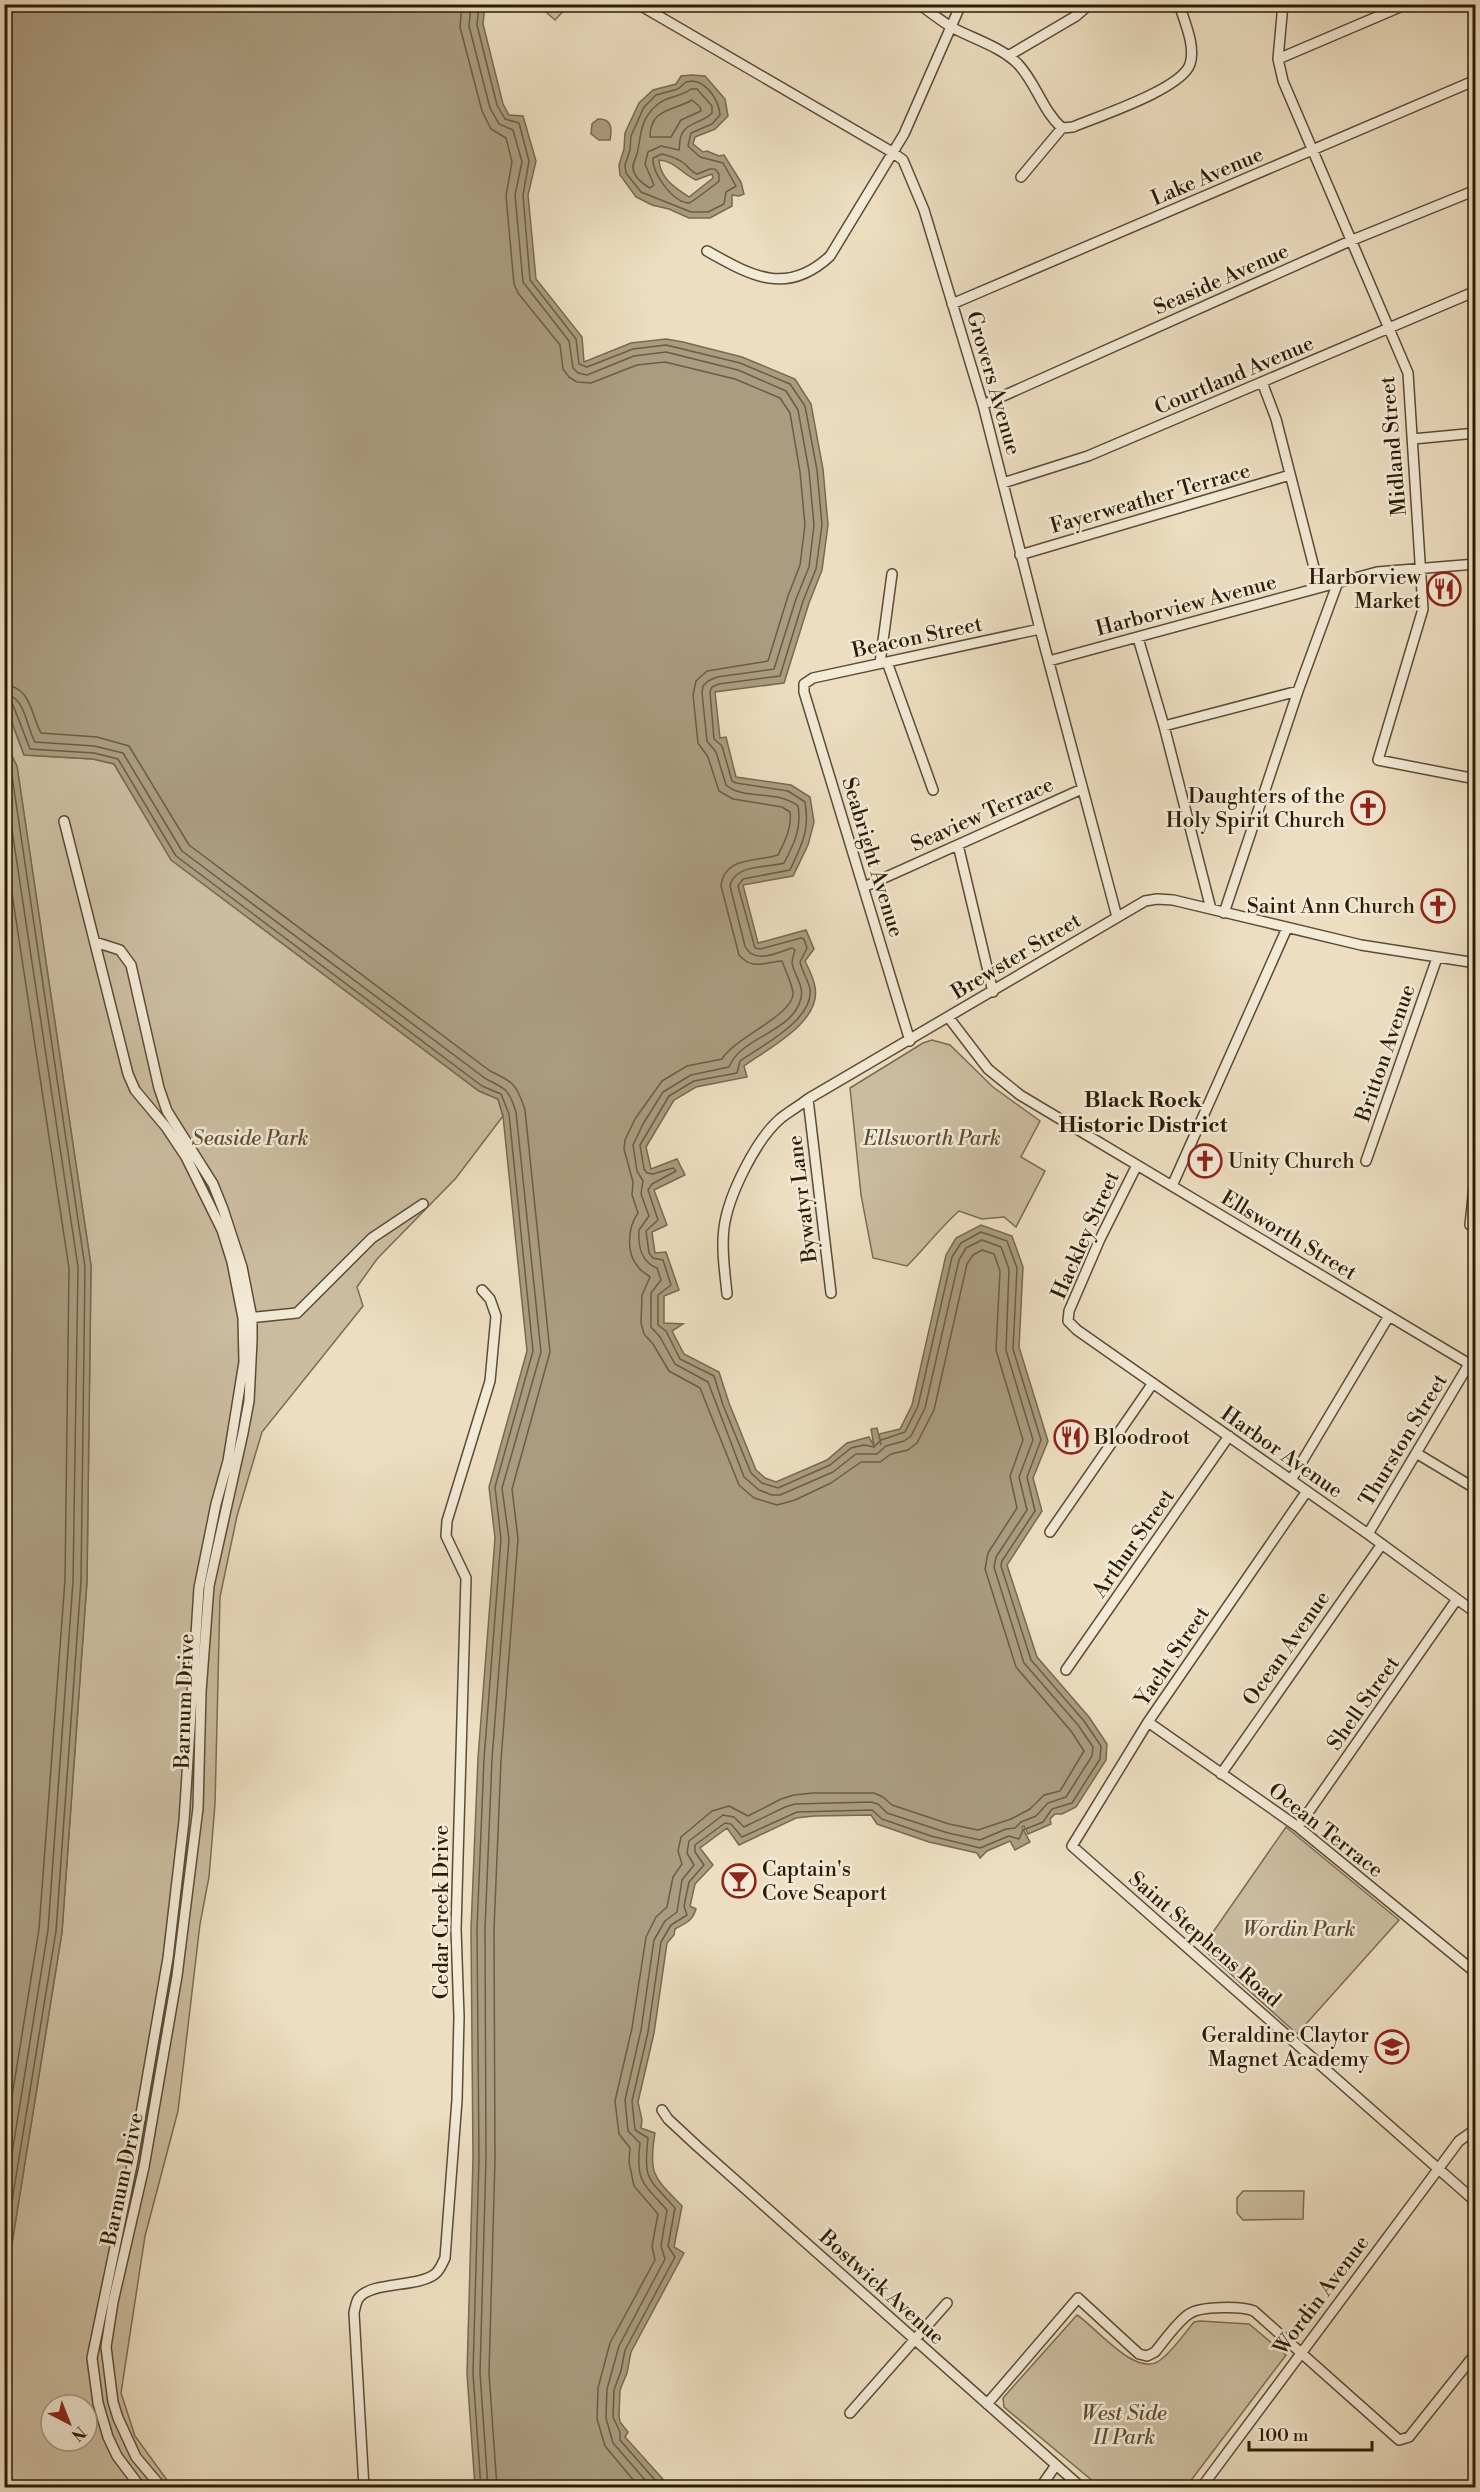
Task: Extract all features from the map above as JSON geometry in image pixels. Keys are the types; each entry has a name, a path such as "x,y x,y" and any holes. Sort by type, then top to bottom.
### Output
{"street":[{"path":"919,4 951,27 1008,56 1027,75 1050,117 1062,128"},
{"path":"707,251 749,275 763,279 795,277 824,262 834,250 904,134 961,4"},
{"path":"1008,56 1076,16 1090,4"},
{"path":"1021,177 1062,128 1073,127 1163,89 1182,76 1191,63 1191,47 1179,4"},
{"name":"Midland Street","path":"1283,4 1278,59 1283,81 1387,329 1408,373 1423,609 1378,759 1476,779"},
{"path":"1278,59 1407,4"},
{"name":"Grovers Avenue","path":"645,6 903,160 914,183 933,237 983,405 1020,555 1117,917"},
{"name":"Lake Avenue","path":"952,304 1476,80"},
{"name":"Seaside Avenue","path":"983,405 1350,241 1476,190"},
{"name":"Courtland Avenue","path":"1003,483 1088,456 1476,291"},
{"path":"1262,382 1275,418 1319,587"},
{"path":"1413,439 1476,433"},
{"name":"Fayerweather Terrace","path":"1020,555 1290,475"},
{"name":"Harborview Avenue","path":"1049,661 1377,572 1476,564"},
{"path":"892,573 883,663 933,790"},
{"path":"1224,913 1298,691 1338,582"},
{"name":"Beacon Street","path":"804,684 813,678 1040,629"},
{"path":"1138,638 1164,726 1211,909"},
{"name":"Seabright Avenue","path":"804,684 804,692 910,1041"},
{"path":"1164,726 1298,691"},
{"name":"Seaview Terrace","path":"864,887 1082,789"},
{"name":"Barnum Drive","path":"64,821 128,1074 135,1089 166,1127 186,1157 222,1230 247,1318 239,1404 199,1588 184,1821 168,1958 133,2160 92,2358 98,2403 108,2437 117,2456 141,2487"},
{"path":"958,845 993,992"},
{"name":"Brewster Street","path":"727,1294 723,1229 730,1203 749,1160 767,1132 780,1119 808,1100 1145,901 1157,899 1211,909 1361,945 1476,963"},
{"path":"1172,1186 1287,928"},
{"name":"Barnum Drive","path":"95,942 120,950 131,965 159,1088 167,1111 193,1149 220,1200 242,1267 247,1318 249,1401 208,1586 201,1692 198,1808 177,1976 148,2147 113,2302 106,2347 112,2402 118,2418 136,2457 162,2487"},
{"name":"Britton Avenue","path":"1366,1161 1437,957"},
{"name":"Ellsworth Street","path":"949,1018 971,1050 1000,1080 1472,1366"},
{"name":"Bywatyr Lane","path":"808,1100 831,1293"},
{"name":"Hackley Street","path":"1068,1321 1069,1311 1137,1165"},
{"path":"1470,1225 1476,1168"},
{"path":"247,1318 297,1313 372,1238 423,1204"},
{"name":"Cedar Creek Drive","path":"364,2487 354,2313 357,2300 372,2291 426,2279 435,2274 446,2258 457,2100 459,2017 456,1929 466,1578 446,1536 447,1521 490,1381 496,1316 490,1299 482,1290"},
{"path":"1291,1480 1389,1316"},
{"name":"Harbor Avenue","path":"1068,1321 1077,1330 1368,1534 1476,1613"},
{"name":"Thurston Street","path":"1368,1534 1416,1453 1472,1366"},
{"path":"1050,1532 1153,1383"},
{"name":"Arthur Street","path":"1066,1670 1229,1436"},
{"path":"1416,1453 1476,1489"},
{"name":"Yacht Street","path":"1072,1845 1148,1722 1307,1491"},
{"name":"Ocean Avenue","path":"1221,1774 1382,1544"},
{"name":"Shell Street","path":"1298,1827 1457,1599"},
{"name":"Ocean Terrace","path":"1148,1722 1298,1827 1476,1973"},
{"name":"Saint Stephens Road","path":"1072,1845 1476,2202"},
{"name":"Bostwick Avenue","path":"662,2110 682,2133 1082,2487"},
{"name":"Wordin Avenue","path":"1201,2487 1459,2141 1476,2129"},
{"path":"987,2404 1078,2298 1139,2354 1147,2356 1155,2352 1190,2313 1246,2308 1254,2311 1399,2440 1409,2437 1476,2353"},
{"path":"850,2413 947,2303"},
{"path":"1040,2487 1056,2465"}],"green space":[{"path":"538,5 569,5 555,20"},
{"name":"Seaside Park","path":"4,701 24,755 93,759 114,764 172,860 479,1091 498,1099 503,1116 456,1178 377,1259 357,1287 363,1306 262,1432 237,1516 220,1597 215,1804 209,1877 200,1924 178,2111 145,2236 121,2393 135,2436 172,2487 5,2487 5,2287 62,1932 87,1581 91,1266 17,767 5,742"},
{"name":"Ellsworth Park","path":"932,1040 950,1045 993,1087 1040,1121 1021,1157 1045,1171 1016,1227 1004,1217 982,1219 959,1211 907,1266 873,1258 861,1195 850,1088 923,1043"},
{"name":"Wordin Park","path":"1286,1827 1399,1920 1297,2034 1202,1948"},
{"path":"1243,2191 1304,2191 1303,2219 1243,2220 1237,2213 1237,2198"},
{"name":"West Side II Park","path":"1077,2315 1116,2349 1139,2362 1149,2364 1164,2357 1194,2322 1200,2321 1249,2324 1286,2355 1186,2487 1100,2487 1004,2407 1003,2398"}],"water":[{"path":"5,4 485,5 483,24 503,104 509,115 523,116 536,161 528,195 536,279 582,337 584,362 631,343 666,339 683,342 742,357 795,379 811,404 823,469 828,525 822,570 809,603 784,683 715,692 720,738 726,737 736,777 791,785 810,797 814,822 808,845 793,876 743,885 758,943 806,930 814,949 805,961 815,987 815,1000 802,1023 744,1066 747,1077 696,1087 674,1100 646,1147 651,1169 677,1159 685,1175 654,1190 667,1225 652,1232 655,1253 666,1252 679,1290 664,1296 664,1323 683,1324 672,1331 684,1354 719,1372 756,1470 765,1478 776,1482 827,1460 847,1443 869,1437 874,1446 871,1429 877,1428 881,1445 879,1434 900,1429 912,1405 946,1255 956,1238 981,1225 1012,1236 1023,1267 1019,1347 1048,1441 1033,1478 1042,1511 1007,1565 1037,1657 1089,1717 1107,1744 1106,1760 1076,1807 1062,1814 1055,1814 1050,1819 1051,1824 1028,1834 1024,1826 1022,1827 1030,1842 1015,1850 1010,1841 987,1851 980,1858 977,1853 929,1842 877,1824 871,1815 796,1818 739,1845 727,1828 700,1848 713,1865 695,1884 690,1906 696,1909 692,1917 675,1929 674,1935 667,1943 654,2033 638,2102 642,2120 641,2128 655,2133 652,2158 655,2174 682,2206 674,2247 684,2253 631,2352 627,2373 620,2390 619,2416 620,2422 628,2432 625,2437 670,2487 475,2487 467,2374 473,2158 471,1929 478,1758 495,1538 489,1487 527,1351 503,1116 498,1099 479,1091 171,860 114,764 93,759 24,755 4,701"},
{"path":"681,76 705,76 725,99 728,116 715,129 695,137 693,144 703,152 724,155 741,182 744,194 732,195 732,206 710,218 689,218 669,209 652,205 636,197 620,175 619,165 624,149 625,133 639,103 653,90 676,84","holes":["659,160 665,161 696,180 712,174 713,178 689,197 665,177"]},
{"path":"598,119 606,120 610,125 610,140 599,140 591,134 592,124"},
{"path":"5,742 17,766 91,1266 87,1581 62,1932 5,2287"}],"place":[{"name":"Harborview Market","path":"1444,589"},
{"name":"Daughters of the Holy Spirit Church","path":"1368,808"},
{"name":"Saint Ann Church","path":"1438,906"},
{"name":"Unity Church","path":"1205,1161"},
{"name":"Bloodroot","path":"1071,1437"},
{"name":"Captain's Cove Seaport","path":"739,1881"},
{"name":"Geraldine Claytor Magnet Academy","path":"1392,2047"}],"district":[{"name":"Black Rock Historic District","path":"1143,1112"}]}
